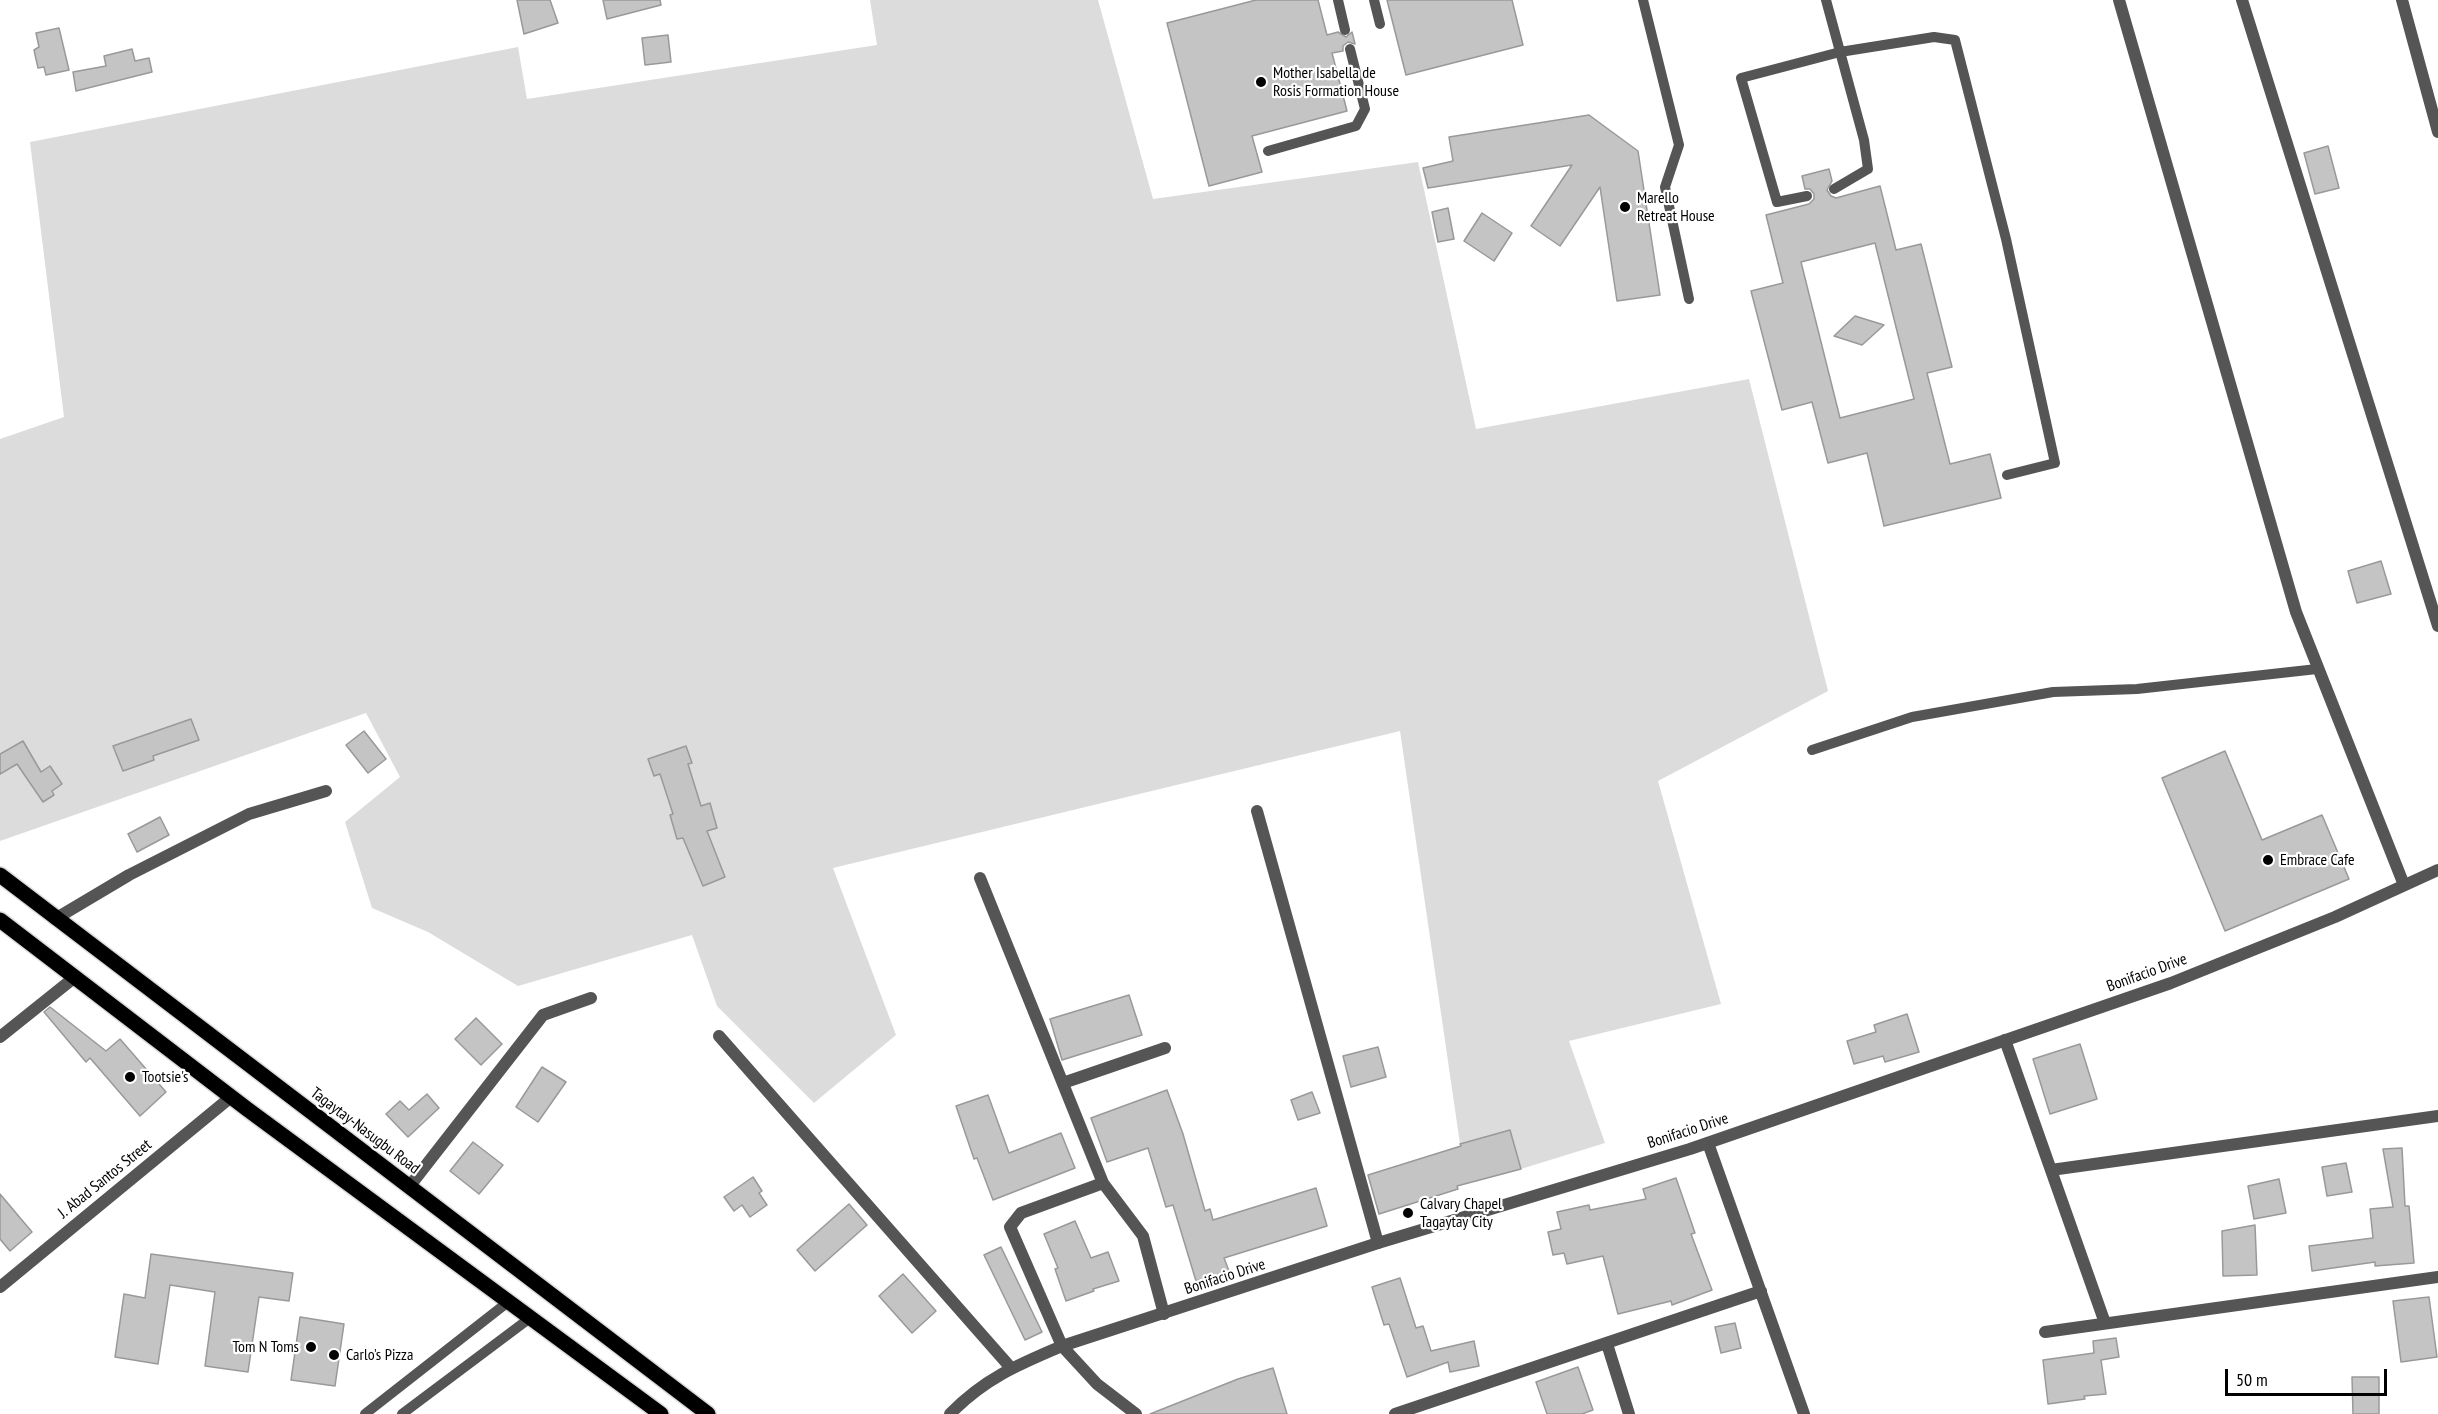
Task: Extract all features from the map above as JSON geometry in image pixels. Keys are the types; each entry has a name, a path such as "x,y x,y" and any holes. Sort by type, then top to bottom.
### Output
{"main road":[{"name":"Tagaytay-Nasugbu Road","path":"0,875 708,1414"},
{"path":"0,920 231,1097 661,1414"}],"street":[{"path":"2119,0 2296,612 2404,885"},
{"path":"2242,0 2438,626"},
{"path":"2402,0 2438,132"},
{"path":"55,919 129,875 249,814 326,791"},
{"path":"1257,811 1378,1243"},
{"name":"Bonifacio Drive","path":"950,1414 971,1392 1011,1368 1062,1346 1378,1243 1708,1143 2170,983 2335,917 2438,870"},
{"path":"980,878 1103,1183 1143,1236 1164,1314"},
{"path":"0,1036 75,977"},
{"path":"409,1187 543,1015 591,998"},
{"path":"719,1036 1011,1368"},
{"path":"2005,1040 2104,1323"},
{"path":"1063,1083 1165,1048"},
{"name":"J. Abad Santos Street","path":"0,1287 231,1097"},
{"path":"2051,1170 2438,1116"},
{"path":"1708,1143 1804,1414"},
{"path":"1103,1183 1021,1213 1010,1227 1062,1346 1097,1384 1136,1414"},
{"path":"2045,1332 2438,1277"},
{"path":"1395,1414 1761,1292"},
{"path":"1607,1344 1629,1414"}],"lane":[{"path":"1338,0 1345,30"},
{"path":"1374,0 1380,24"},
{"path":"1644,0 1679,145 1665,187 1689,299"},
{"path":"1826,0 1864,140 1868,169 1834,189"},
{"path":"1807,196 1777,202 1741,78 1840,52 1934,37 1955,40 2006,239 2055,463 2007,475"},
{"path":"1268,151 1356,126 1365,109 1350,49"},
{"path":"1812,750 1912,717 2053,692 2137,689 2317,669"},
{"path":"365,1414 508,1302"},
{"path":"402,1414 530,1318"}],"shaded area":[{"path":"870,0 1098,0 1153,199 1418,162 1476,429 1749,379 1828,691 1658,781 1721,1004 1569,1041 1605,1143 1521,1169 1510,1130 1460,1144 1400,731 833,868 896,1035 814,1103 717,1006 692,935 518,986 428,932 372,908 345,822 400,777 366,713 0,841 0,439 64,417 30,142 518,47 527,99 877,45"}],"building":[{"path":"517,0 550,0 558,23 524,34"},
{"path":"603,0 660,0 661,5 607,19"},
{"name":"Mother Isabella de Rosis Formation House","path":"1256,0 1318,0 1327,35 1338,32 1346,37 1352,32 1355,44 1348,42 1343,46 1343,51 1332,53 1347,111 1252,136 1262,172 1209,186 1167,23"},
{"path":"1387,0 1512,0 1523,45 1406,75"},
{"path":"59,28 69,70 46,75 44,67 38,68 34,50 39,47 36,33"},
{"path":"668,35 671,62 645,65 642,38"},
{"path":"132,49 135,61 149,58 152,72 76,91 73,72 106,66 104,56"},
{"name":"Marello Retreat House","path":"1589,115 1638,151 1660,295 1617,301 1600,187 1560,246 1531,226 1572,165 1428,188 1423,168 1453,161 1449,137"},
{"path":"2328,146 2339,188 2315,194 2304,153"},
{"path":"1829,169 1832,181 1827,190 1831,196 1836,198 1880,186 1896,250 1921,244 1952,367 1927,373 1950,464 1990,454 2001,498 1884,526 1867,453 1828,463 1812,402 1782,410 1751,291 1783,283 1766,215 1809,204 1814,199 1814,194 1810,189 1805,189 1802,176","holes":["1875,243 1914,399 1840,418 1801,262"]},
{"path":"1448,208 1454,239 1438,242 1432,212"},
{"path":"1482,213 1512,233 1494,261 1464,241"},
{"path":"1855,316 1884,325 1862,345 1834,336"},
{"path":"2381,561 2391,594 2357,603 2348,571"},
{"path":"191,719 199,740 153,756 154,760 123,771 113,746"},
{"path":"364,731 386,759 368,773 346,745"},
{"path":"23,741 41,772 50,766 62,784 52,791 54,795 43,802 17,764 0,774 0,754"},
{"path":"686,746 692,763 688,764 701,806 710,803 717,828 707,831 725,877 703,886 683,838 677,839 670,815 673,814 660,774 654,776 648,759"},
{"name":"Embrace Cafe","path":"2225,751 2262,840 2322,815 2349,879 2225,931 2162,778"},
{"path":"160,817 169,835 137,852 128,834"},
{"path":"1129,995 1142,1035 1062,1060 1050,1019"},
{"name":"Tootsie's","path":"50,1007 106,1051 120,1039 166,1092 140,1116 90,1058 86,1062 44,1012"},
{"path":"1907,1014 1919,1052 1885,1062 1883,1056 1854,1064 1847,1041 1876,1032 1874,1025"},
{"path":"476,1018 502,1044 481,1065 455,1039"},
{"path":"2080,1044 2097,1099 2050,1114 2033,1059"},
{"path":"1378,1047 1386,1077 1351,1087 1343,1056"},
{"path":"542,1067 566,1082 538,1122 516,1107"},
{"path":"1167,1090 1183,1134 1205,1211 1210,1209 1213,1220 1316,1188 1327,1226 1224,1258 1229,1271 1196,1281 1173,1205 1166,1207 1148,1148 1107,1162 1091,1118"},
{"path":"1312,1092 1320,1113 1298,1120 1291,1100"},
{"path":"427,1094 439,1108 408,1137 386,1114 400,1101 409,1110"},
{"path":"988,1095 1009,1153 1061,1133 1075,1168 993,1200 977,1158 974,1159 956,1106"},
{"path":"1510,1130 1521,1169 1457,1186 1458,1189 1379,1214 1368,1175"},
{"path":"473,1142 503,1165 479,1194 450,1171"},
{"path":"2402,1148 2405,1206 2409,1206 2414,1263 2375,1266 2375,1262 2312,1271 2309,1246 2373,1238 2370,1209 2393,1207 2383,1149"},
{"path":"2346,1163 2352,1192 2327,1196 2322,1167"},
{"path":"753,1177 767,1205 750,1217 742,1205 734,1211 724,1197"},
{"path":"1676,1178 1695,1233 1691,1234 1712,1290 1672,1305 1671,1301 1618,1314 1603,1256 1567,1264 1564,1253 1553,1255 1548,1232 1561,1229 1557,1212 1589,1205 1590,1210 1646,1199 1643,1189"},
{"path":"2279,1179 2286,1213 2254,1219 2248,1186"},
{"path":"0,1194 32,1232 10,1251 0,1239"},
{"path":"849,1204 867,1225 815,1271 797,1250"},
{"path":"1075,1221 1091,1258 1108,1252 1119,1281 1066,1301 1055,1269 1058,1268 1044,1234"},
{"path":"2255,1225 2257,1275 2223,1276 2222,1231"},
{"path":"1001,1247 1042,1332 1025,1340 984,1255"},
{"path":"151,1254 293,1273 289,1301 259,1297 248,1372 205,1366 215,1292 170,1285 158,1364 115,1357 124,1294 145,1298"},
{"path":"903,1274 936,1311 912,1333 879,1296"},
{"path":"1400,1278 1416,1328 1423,1326 1431,1351 1474,1341 1479,1366 1450,1372 1448,1362 1407,1377 1389,1324 1384,1325 1372,1287"},
{"path":"2429,1297 2437,1357 2401,1362 2393,1301"},
{"path":"300,1317 344,1324 335,1386 291,1380"},
{"path":"1735,1323 1741,1348 1721,1353 1715,1327"},
{"path":"2116,1338 2119,1357 2101,1360 2106,1394 2048,1404 2043,1360 2094,1353 2093,1341"},
{"path":"1578,1367 1593,1410 1582,1414 1547,1414 1536,1382"},
{"path":"1273,1368 1287,1414 1150,1414 1238,1379"},
{"path":"2352,1377 2379,1377 2379,1414 2353,1414"}],"place":[{"name":"Mother Isabella de Rosis Formation House","path":"1261,82"},
{"name":"Marello Retreat House","path":"1625,207"},
{"name":"Embrace Cafe","path":"2268,860"},
{"name":"Tootsie's","path":"130,1077"},
{"name":"Calvary Chapel Tagaytay City","path":"1408,1213"},
{"name":"Tom N Toms","path":"311,1347"},
{"name":"Carlo's Pizza","path":"334,1355"}]}
